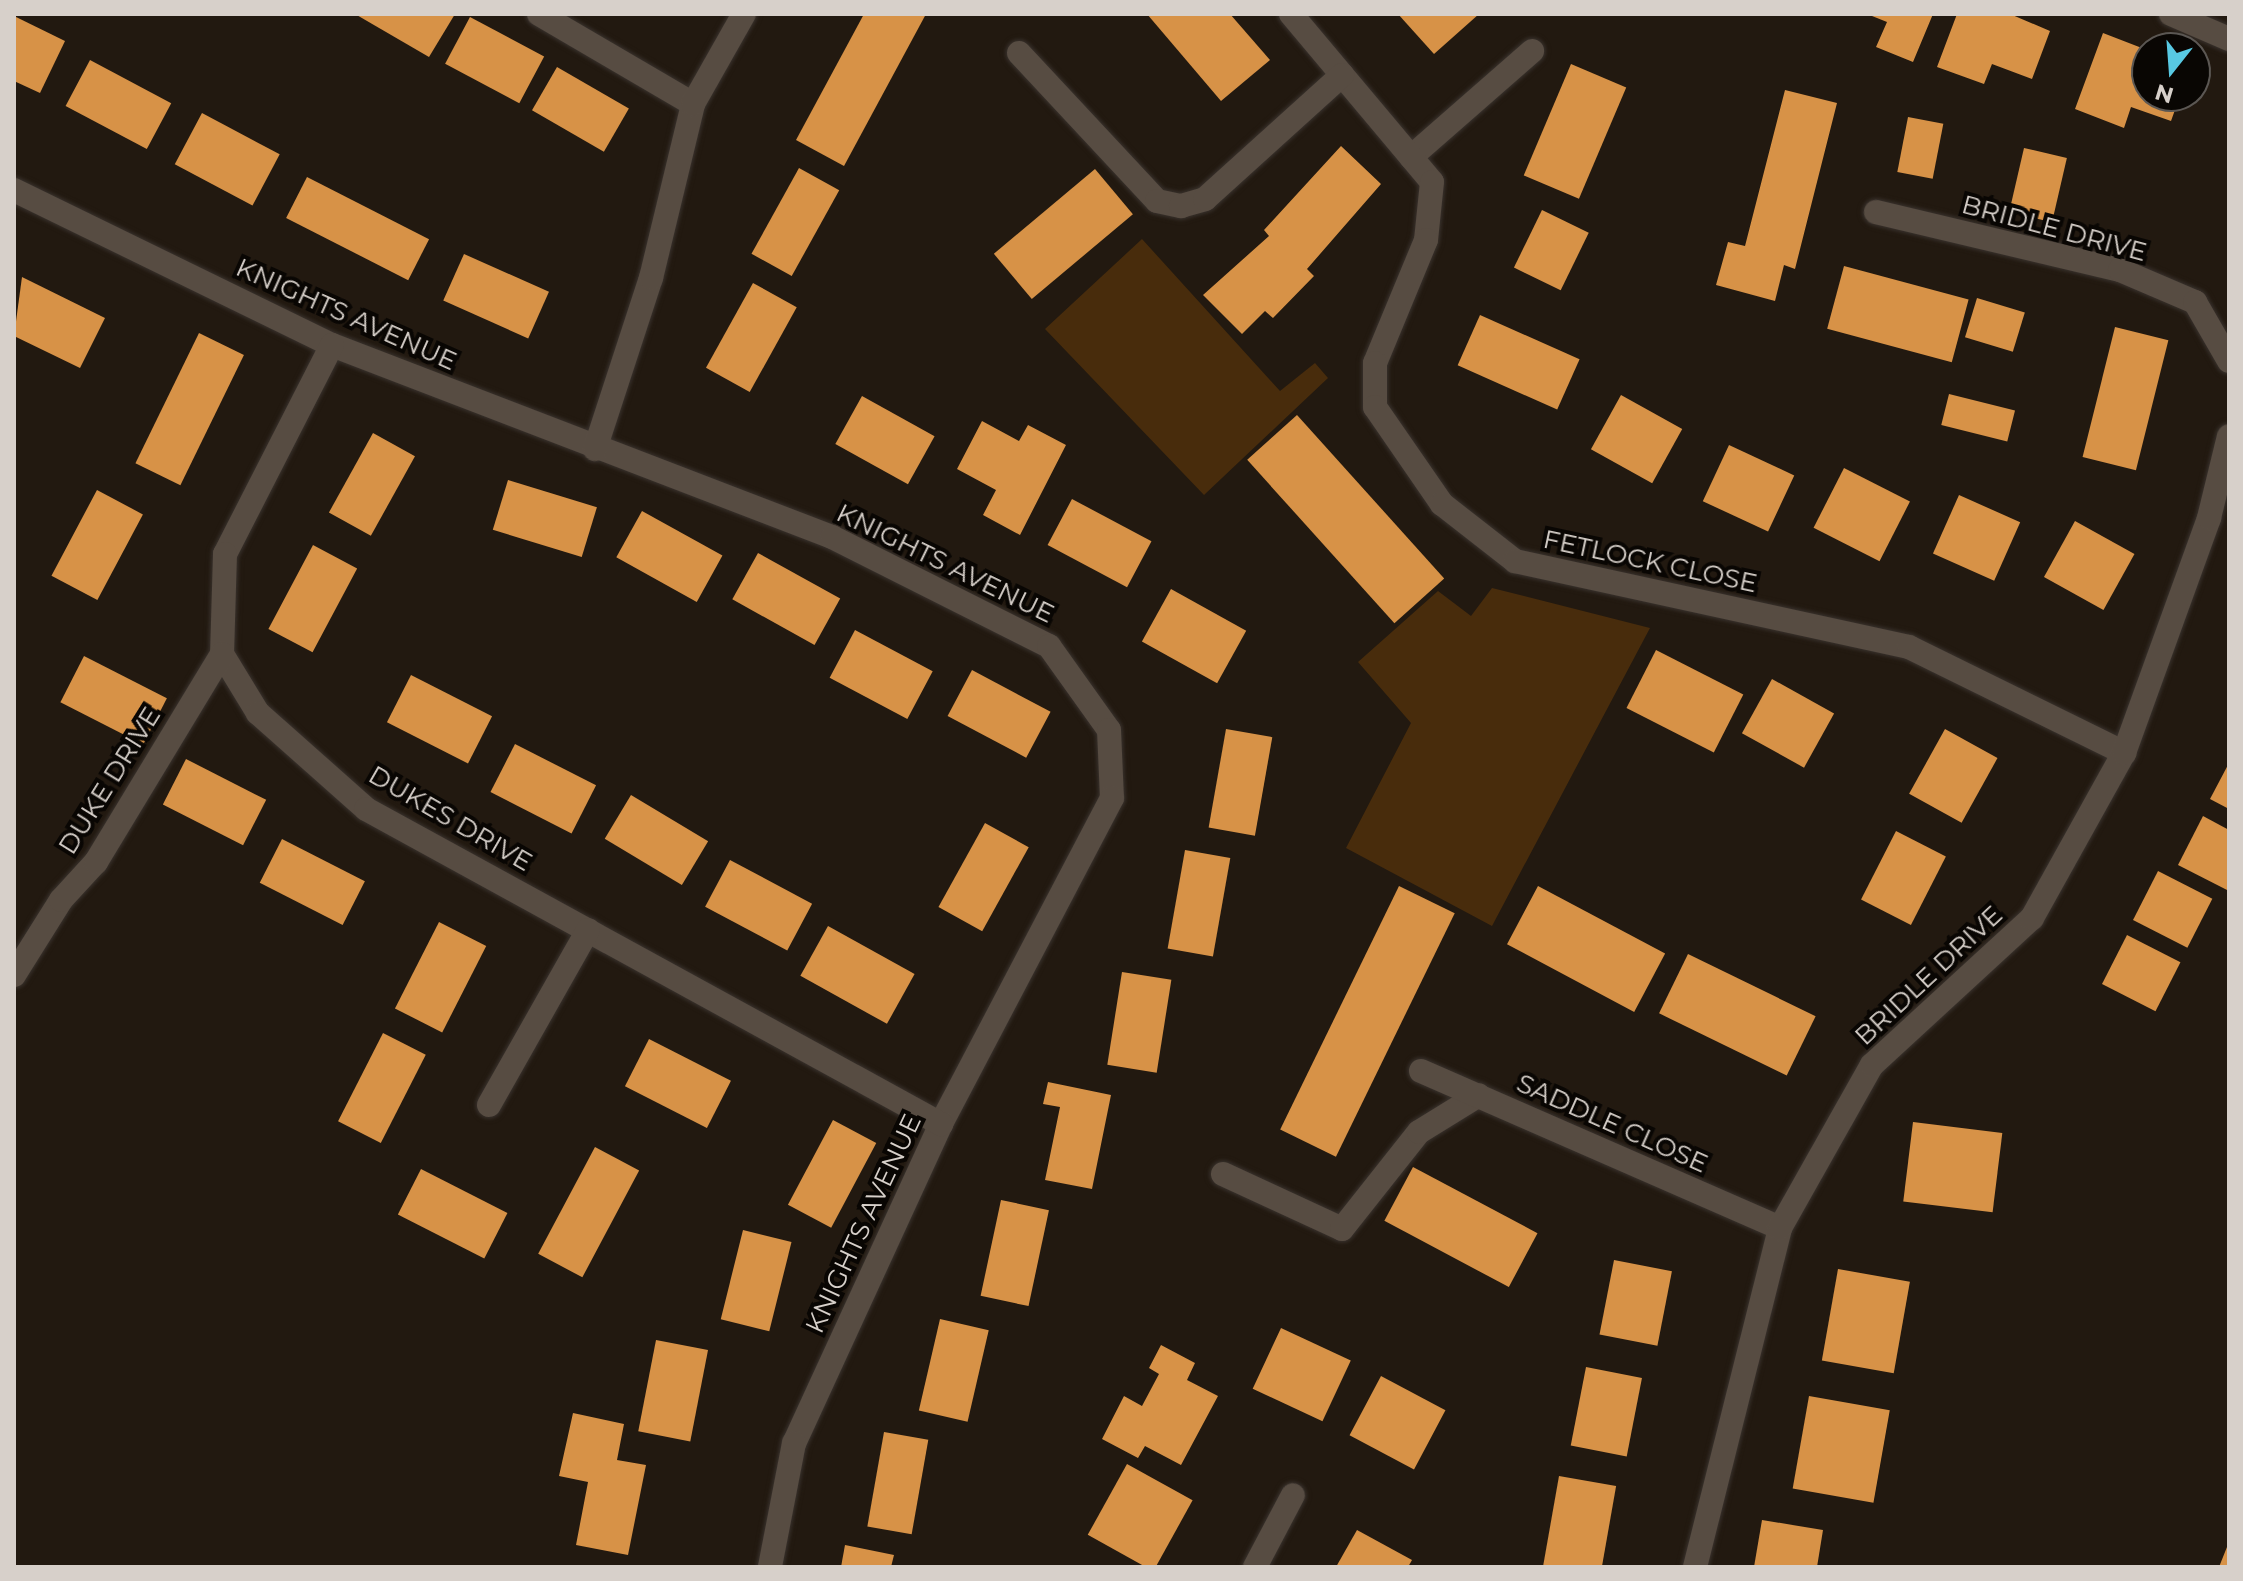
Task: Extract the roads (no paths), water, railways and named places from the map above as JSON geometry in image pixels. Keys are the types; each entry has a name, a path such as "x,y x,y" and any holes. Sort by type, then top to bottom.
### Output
{"street":[{"path":"539,14 693,104"},
{"path":"595,449 651,278 693,104 744,14"},
{"name":"FETLOCK CLOSE","path":"1291,14 1432,182 1426,240 1379,349 1375,407 1442,504 1515,561 1909,647 2124,753"},
{"path":"2171,14 2229,39"},
{"path":"1411,157 1532,51"},
{"path":"1019,53 1157,201 1181,206 1205,199 1342,75"},
{"name":"KNIGHTS AVENUE","path":"14,190 332,345 595,449 832,537 1049,646 1109,730 1112,798 941,1124 794,1443 770,1567"},
{"name":"BRIDLE DRIVE","path":"1876,212 2132,276 2195,302 2229,361"},
{"path":"222,654 225,554 332,345"},
{"name":"BRIDLE DRIVE","path":"1695,1567 1780,1228 1872,1065 2032,918 2124,753 2209,518 2229,436"},
{"name":"DUKES DRIVE","path":"222,654 258,713 366,809 941,1124"},
{"name":"DUKE DRIVE","path":"14,975 61,900 96,862 222,654"},
{"path":"489,1105 588,930"},
{"name":"SADDLE CLOSE","path":"1421,1071 1780,1228"},
{"path":"1223,1174 1342,1229 1419,1132 1479,1095"},
{"path":"1255,1567 1293,1495"}]}
